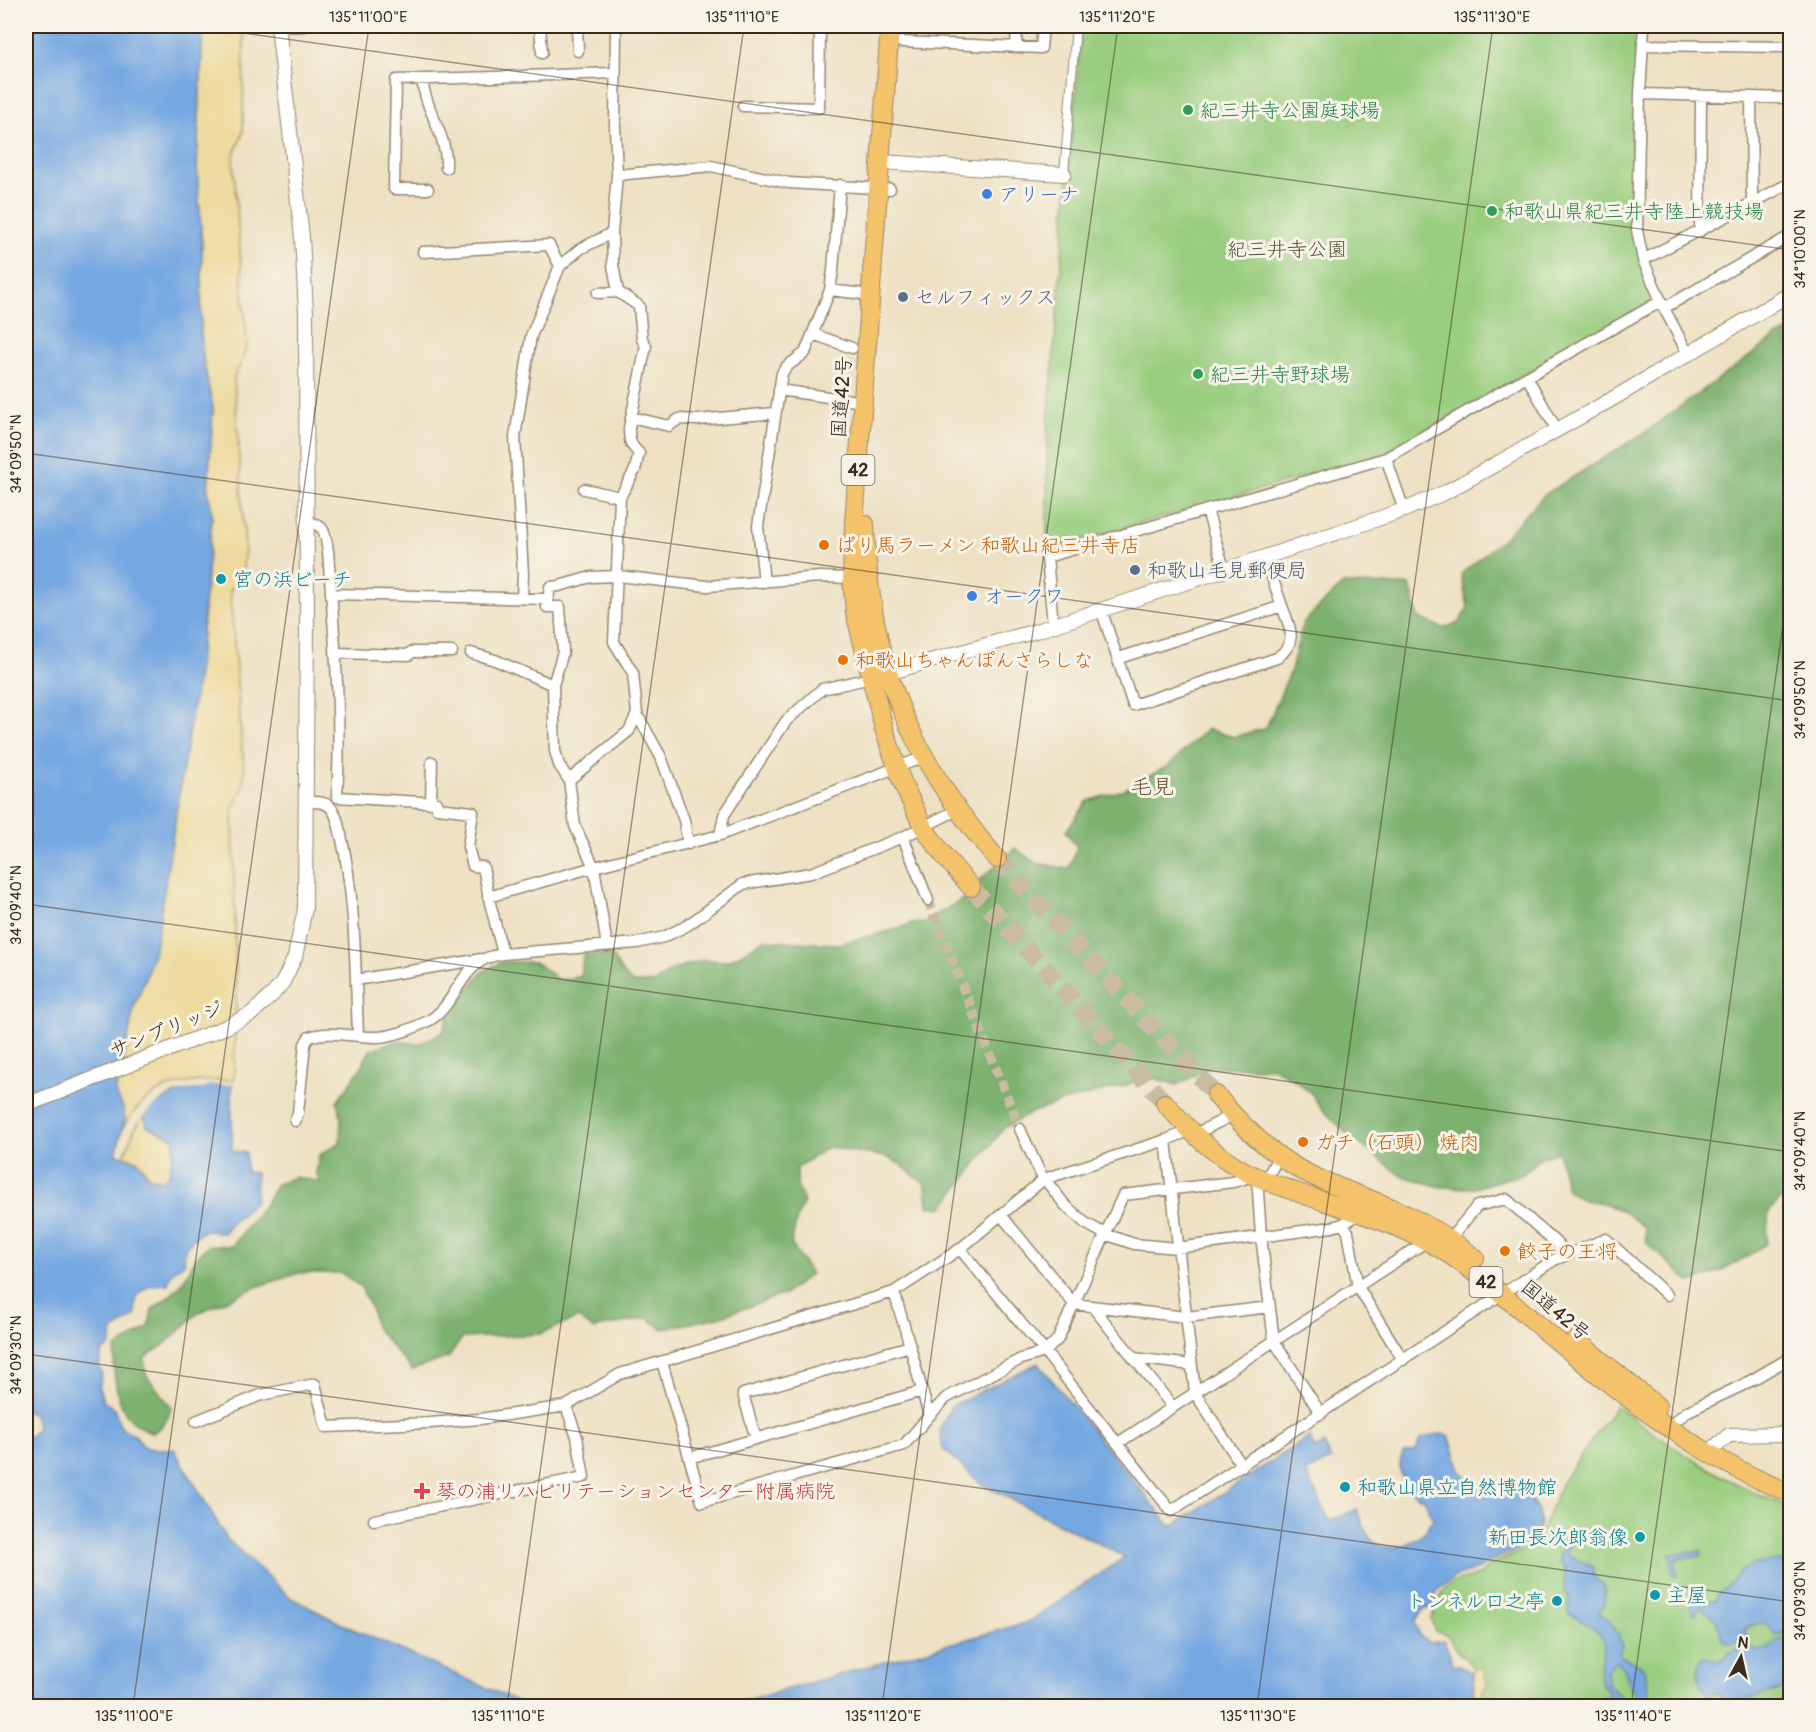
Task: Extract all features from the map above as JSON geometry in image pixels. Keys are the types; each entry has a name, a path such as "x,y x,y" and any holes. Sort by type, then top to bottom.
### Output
{"highway":[{"name":"国道42号","path":"886,163 890,26"},
{"name":"国道42号","path":"901,34 884,188 864,522 866,562 884,729 902,782 923,828 971,887"},
{"name":"国道42号","path":"884,188 871,296 863,402 852,578 855,612 879,675 924,757 957,810 997,859"},
{"name":"国道42号","path":"1216,1095 1251,1134 1279,1156 1320,1179 1422,1222 1450,1239 1606,1382 1754,1477 1791,1493"},
{"name":"国道42号","path":"1165,1103 1192,1133 1215,1153 1257,1177 1351,1219 1392,1225 1427,1241 1507,1291"},
{"name":"国道42号","path":"1712,1450 1791,1480"}],"street":[{"path":"278,26 304,26"},
{"name":"サンブリッジ","path":"26,1105 240,1020 273,994 283,982 296,957 305,909 305,280 278,26"},
{"path":"540,26 542,53"},
{"path":"577,26 578,51"},
{"path":"616,26 617,175 612,233 613,265 618,292"},
{"path":"742,106 819,108 820,26"},
{"path":"1016,47 1017,26"},
{"path":"901,34 1041,48 1043,26"},
{"path":"886,163 1064,174 1076,26"},
{"path":"1644,26 1640,94 1638,230 1643,260 1688,354"},
{"path":"1643,45 1791,47"},
{"path":"428,189 394,189 396,80 615,73"},
{"path":"422,79 426,101 442,139 447,158 446,168"},
{"path":"1640,94 1791,98"},
{"path":"1700,231 1701,96"},
{"path":"1751,97 1752,204"},
{"path":"617,175 711,166 789,183 884,188"},
{"path":"1643,260 1791,183"},
{"path":"764,582 758,526 782,373 786,367 805,353 830,290 840,185"},
{"path":"522,598 522,553 515,437 531,336 560,266 580,249 612,233"},
{"path":"1053,625 1047,556 1386,458 1527,377 1791,236"},
{"path":"423,252 549,245 560,266"},
{"path":"830,290 871,296"},
{"path":"598,293 618,292 639,306 642,339 646,345 631,417 629,440 631,446 639,453 635,470 620,497 614,642 633,673 637,714 661,758 684,820 688,844"},
{"path":"720,835 724,815 786,721 822,689 1053,625 1404,510 1446,492 1791,294"},
{"path":"813,334 852,348"},
{"path":"1527,377 1557,430"},
{"path":"779,390 863,402"},
{"path":"631,417 669,426 679,419 697,420 775,413"},
{"path":"1386,458 1404,510"},
{"path":"584,489 620,497"},
{"path":"1207,510 1224,569"},
{"path":"306,522 318,524 323,528 328,551 340,734 334,802 348,873 358,1034"},
{"path":"1101,609 1133,705 1278,658 1288,649 1292,633 1265,557"},
{"path":"607,946 594,867 575,826 569,780 559,765 555,751 553,685 563,652 560,607 547,607 550,587 591,577 618,576 707,586 820,577 852,578"},
{"path":"331,594 548,599"},
{"path":"1119,658 1282,606"},
{"path":"336,653 409,655 411,651 452,652"},
{"path":"471,653 495,660 553,685"},
{"path":"569,780 629,731 637,714"},
{"path":"489,897 720,835 924,757"},
{"path":"431,803 432,762"},
{"path":"306,802 437,803 436,808 472,812 468,847 473,866 483,867 503,954"},
{"path":"356,980 503,954 637,943 664,937 688,925 743,884 811,873 903,837 957,810"},
{"path":"903,837 928,900"},
{"path":"295,1121 298,1113 306,1039 318,1035 358,1034 380,1037 428,1022 438,1015 471,970 485,959"},
{"path":"196,1421 261,1395 315,1384 326,1427 480,1419 566,1406 620,1374 894,1292 960,1249 1001,1215 1042,1176 1192,1133 1233,1115"},
{"path":"1020,1129 1042,1176 1065,1205 1085,1223 1105,1234 1134,1244 1177,1248 1261,1236 1351,1219 1378,1203"},
{"path":"1166,1140 1195,1393 1242,1466"},
{"path":"662,1362 702,1502 904,1445 946,1398 1021,1359 1046,1352 1058,1339 1123,1195 1257,1177 1279,1156"},
{"path":"1257,1177 1261,1236 1274,1341 1321,1414"},
{"path":"1450,1239 1477,1206 1506,1199 1569,1254"},
{"path":"1001,1215 1074,1304 1186,1317 1270,1306"},
{"path":"1351,1219 1348,1232 1358,1287 1402,1360"},
{"path":"960,1249 1046,1352 1171,1511 1554,1260 1606,1239 1667,1295"},
{"path":"1118,1443 1427,1241"},
{"path":"894,1292 929,1416"},
{"path":"1092,1306 1173,1407"},
{"path":"756,1439 743,1394 910,1346"},
{"path":"1133,1358 1192,1365"},
{"path":"1671,1424 1688,1411 1743,1385 1791,1358"},
{"path":"689,1458 922,1391"},
{"path":"374,1520 584,1477 577,1437 566,1406"},
{"path":"1712,1450 1728,1435 1791,1434"}],"green space":[{"name":"紀三井寺公園","path":"1081,26 1640,26 1633,217 1655,300 1397,447 1374,457 1047,550 1047,436"},
{"path":"1790,331 1790,1186 1787,1193 1769,1211 1766,1244 1757,1250 1720,1272 1689,1282 1646,1242 1645,1228 1623,1211 1602,1203 1583,1200 1567,1190 1558,1152 1540,1158 1523,1174 1474,1188 1440,1187 1402,1176 1347,1134 1321,1108 1312,1094 1274,1068 1211,1067 1177,1085 1150,1077 1033,1112 1004,1128 942,1208 928,1206 926,1185 900,1164 886,1157 828,1147 797,1168 797,1186 804,1202 797,1218 791,1244 811,1274 785,1294 719,1317 663,1329 647,1318 593,1329 578,1318 540,1334 462,1338 449,1357 412,1370 375,1327 372,1311 361,1287 341,1273 299,1273 256,1287 198,1313 164,1345 144,1358 146,1375 171,1407 165,1422 153,1433 137,1425 127,1414 116,1386 114,1366 116,1348 149,1327 152,1309 178,1288 203,1250 209,1245 232,1246 266,1203 275,1185 295,1177 320,1182 316,1173 319,1155 340,1142 341,1118 337,1101 359,1071 370,1050 395,1041 419,1044 443,1032 450,1011 482,972 501,962 535,962 559,980 581,976 583,955 611,955 632,983 654,983 672,970 703,960 728,961 762,940 838,944 898,929 912,923 924,922 968,896 980,880 1015,848 1036,863 1069,869 1077,847 1066,831 1088,801 1123,790 1168,766 1207,729 1234,737 1266,728 1291,670 1303,623 1343,584 1410,585 1418,617 1442,628 1459,623 1468,607 1461,574 1505,537 1544,495 1644,433 1776,337"},
{"path":"1616,1406 1657,1436 1721,1476 1790,1507 1790,1706 1483,1706 1478,1674 1456,1650 1448,1635 1435,1631 1431,1619 1443,1591 1455,1582 1479,1575 1491,1565 1525,1549 1539,1537 1562,1482"}],"sand":[{"name":"宮の浜ビーチ","path":"203,26 244,26 243,131 233,158 247,344 241,364 234,376 245,548 243,568 230,591 244,773 242,790 233,808 236,992 234,1080 185,1083 157,1093 133,1113 123,1128 125,1118 115,1092 134,1007 156,943 199,666 212,514 208,490 213,408 203,359 201,332 202,247 197,167"},
{"path":"144,1115 148,1126 175,1139 173,1161 163,1180 150,1178 137,1160 124,1156 134,1130"},
{"path":"1482,1666 1487,1682 1481,1696 1475,1697 1471,1671"}],"water":[{"path":"26,26 203,26 197,167 202,247 201,332 203,359 213,408 208,490 212,514 199,666 156,943 134,1007 115,1092 123,1107 125,1118 116,1154 137,1160 150,1178 163,1180 169,1175 175,1139 147,1126 144,1115 163,1100 176,1094 210,1085 232,1085 232,1151 246,1152 246,1172 256,1173 255,1201 230,1224 224,1233 205,1230 192,1240 186,1247 185,1263 171,1274 168,1284 153,1285 142,1290 136,1300 136,1315 113,1331 110,1346 102,1352 99,1388 103,1401 115,1409 123,1429 136,1436 143,1446 149,1449 174,1449 227,1539 291,1598 346,1626 528,1706 26,1706 26,1437 32,1435 37,1428 34,1413 26,1411"},
{"path":"1038,1363 1171,1527 1309,1437 1315,1449 1324,1444 1331,1460 1306,1472 1330,1521 1357,1509 1368,1535 1374,1542 1386,1547 1399,1546 1417,1539 1433,1519 1425,1500 1407,1486 1400,1468 1403,1453 1416,1451 1420,1439 1438,1434 1449,1435 1460,1470 1475,1489 1491,1494 1506,1489 1527,1494 1538,1510 1540,1523 1537,1534 1524,1546 1479,1569 1454,1577 1438,1589 1432,1606 1422,1611 1415,1622 1419,1635 1430,1642 1444,1640 1452,1664 1460,1665 1472,1674 1474,1694 1470,1701 1472,1706 726,1706 1028,1622 1125,1557 981,1484 943,1449 940,1429 951,1406"},
{"path":"1571,1531 1576,1531 1576,1540 1568,1547 1567,1555 1593,1567 1595,1578 1604,1586 1604,1603 1599,1613 1608,1619 1618,1634 1622,1646 1619,1655 1642,1666 1646,1676 1648,1703 1622,1706 1618,1701 1612,1699 1611,1706 1604,1706 1602,1697 1605,1698 1608,1694 1602,1685 1600,1675 1604,1652 1603,1640 1593,1628 1568,1613 1570,1599 1564,1591 1565,1569 1559,1562 1560,1553","holes":["1615,1661 1625,1670 1629,1687 1634,1691 1630,1699 1622,1698 1608,1685 1607,1670"]},
{"path":"1702,1551 1701,1556 1675,1559 1677,1576 1673,1576 1670,1554"},
{"path":"1790,1560 1789,1633 1775,1635 1766,1624 1759,1623 1745,1629 1748,1641 1730,1644 1722,1639 1718,1623 1710,1614 1698,1608 1697,1614 1693,1614 1688,1599 1699,1600 1700,1604 1705,1605 1709,1600 1716,1601 1718,1593 1750,1566"},
{"path":"1790,1638 1790,1688 1729,1701 1720,1700 1718,1693 1713,1693 1710,1697 1703,1689 1698,1675 1701,1659 1706,1657 1716,1660 1723,1659 1730,1652 1749,1648 1759,1651 1770,1648 1776,1641"}],"pier":[{"path":"209,1082 232,1082 232,1085 209,1085 203,1089 176,1093 164,1098 142,1117 142,1113 163,1095 175,1090 202,1086"}],"tunnel":[{"path":"997,859 1216,1095"},
{"path":"971,887 1165,1103"},
{"path":"928,900 1020,1129"}],"place":[{"name":"紀三井寺公園庭球場","path":"1188,110"},
{"name":"アリーナ","path":"987,194"},
{"name":"和歌山県紀三井寺陸上競技場","path":"1492,211"},
{"name":"セルフィックス","path":"903,297"},
{"name":"紀三井寺野球場","path":"1198,374"},
{"name":"ばり馬ラーメン 和歌山紀三井寺店","path":"824,545"},
{"name":"和歌山毛見郵便局","path":"1135,570"},
{"name":"宮の浜ビーチ","path":"221,579"},
{"name":"オークワ","path":"972,596"},
{"name":"和歌山ちゃんぽんさらしな","path":"843,660"},
{"name":"ガチ（石頭） 焼肉","path":"1303,1142"},
{"name":"餃子の王将","path":"1505,1251"},
{"name":"和歌山県立自然博物館","path":"1345,1487"},
{"name":"琴の浦リハビリテーションセンター附属病院","path":"422,1491"},
{"name":"新田長次郎翁像","path":"1640,1537"},
{"name":"主屋","path":"1655,1595"},
{"name":"トンネル口之亭","path":"1557,1601"}],"district":[{"name":"毛見","path":"1152,786"}]}
